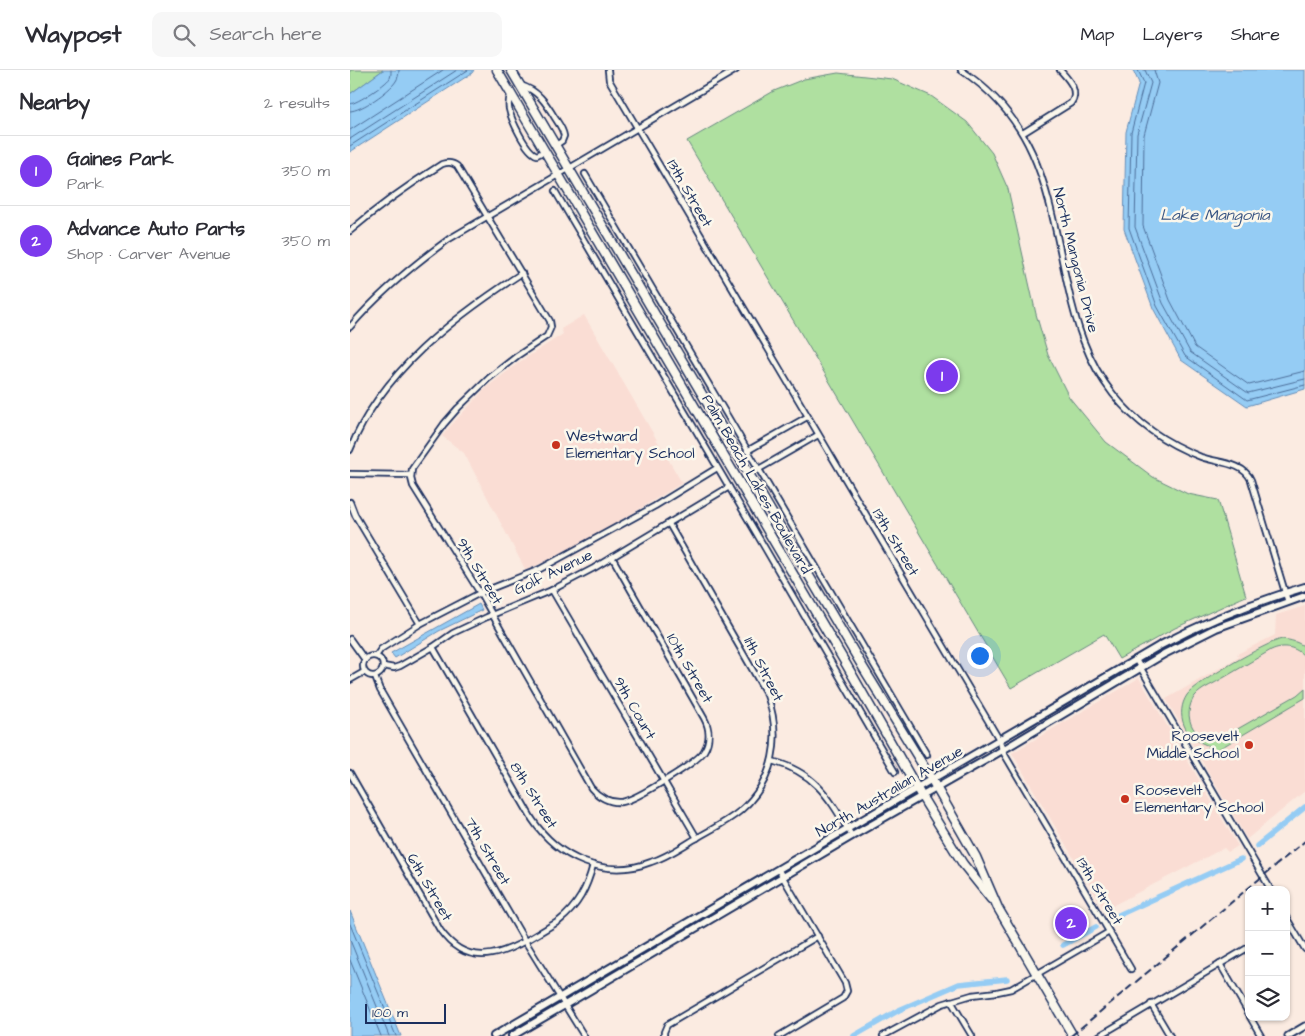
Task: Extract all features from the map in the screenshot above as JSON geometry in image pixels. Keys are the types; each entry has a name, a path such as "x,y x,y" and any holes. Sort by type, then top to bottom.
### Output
{"main road":[{"name":"Palm Beach Lakes Boulevard","path":"497,70 772,537 917,789 964,864 998,908 1073,1036"},
{"name":"Palm Beach Lakes Boulevard","path":"512,70 783,531 937,788 976,856 998,908"},
{"path":"646,323 657,316"},
{"name":"North Australian Avenue","path":"494,1036 1136,660 1212,620 1305,587"},
{"name":"North Australian Avenue","path":"512,1036 1002,750 1140,667 1216,628 1305,596"},
{"path":"826,630 838,623"}],"street":[{"name":"13th Street","path":"608,70 609,80 1000,741 1002,750 1131,969"},
{"path":"350,327 409,270 449,239 736,70"},
{"name":"North Mangonia Drive","path":"961,70 993,96 1004,108 1022,133 1042,174 1077,325 1096,369 1124,407 1157,435 1188,452 1218,462 1238,466 1247,473 1288,602"},
{"path":"1022,133 1074,100 1074,88 1060,70"},
{"path":"520,85 527,87 542,98 560,126 564,136 562,141 556,145"},
{"path":"511,93 508,100 509,109 517,130 530,151 537,155 545,151"},
{"path":"350,231 399,191 442,164 450,162 457,166 522,273 550,321 551,327 547,336 499,369 458,408 430,441 412,469 411,475 350,474"},
{"path":"585,174 928,755"},
{"path":"555,191 895,772"},
{"path":"605,228 614,223"},
{"path":"584,241 594,234"},
{"path":"350,450 363,422 376,403 422,349 476,303 522,273"},
{"path":"747,451 807,417"},
{"path":"759,469 818,435"},
{"name":"Golf Avenue","path":"376,656 381,649 420,624 480,593 540,569 655,506 717,468"},
{"name":"9th Street","path":"411,475 414,486 480,593 594,791 607,800 623,802 664,780"},
{"name":"Golf Avenue","path":"383,666 394,668 400,666 454,633 491,614 552,590 669,524 729,487"},
{"path":"350,502 420,624"},
{"name":"11th Street","path":"669,524 767,696 774,720 775,732 772,761 759,789 746,806 729,819 697,838"},
{"path":"783,531 792,526"},
{"path":"762,543 772,537"},
{"name":"10th Street","path":"612,557 707,726 708,742 700,756 664,780"},
{"name":"9th Court","path":"552,590 697,838"},
{"path":"350,639 364,660"},
{"name":"8th Street","path":"432,647 539,830 550,842 575,858 593,865 612,868 638,866 661,858 697,838"},
{"path":"370,656 376,656 381,660 382,672 374,677 368,676 362,666 364,660 370,656"},
{"path":"1136,660 1268,886"},
{"path":"836,670 846,664"},
{"path":"350,680 364,672"},
{"name":"7th Street","path":"374,677 525,941 584,1036"},
{"path":"896,720 904,714"},
{"path":"772,761 800,771 816,783 852,836"},
{"name":"6th Street","path":"350,774 440,930 448,940 461,949 485,955 502,953 559,921 574,908 584,892 593,865"},
{"path":"778,869 847,987 844,998 779,1036"},
{"path":"1290,927 1305,948"},
{"path":"883,1036 931,1008 972,995 1005,991 1109,932"},
{"path":"664,1036 667,1025 818,936"},
{"path":"1099,1036 1245,949"},
{"path":"1220,964 1245,1007"},
{"path":"951,1001 972,1036"},
{"path":"1151,1004 1170,1036"},
{"path":"1253,1021 1261,1036"},
{"path":"1288,1036 1305,1026"}],"shaded area":[{"name":"Westward Elementary School","path":"584,315 682,483 597,535 526,571 464,453 442,436 487,387 521,361 563,334 561,329"},
{"name":"Roosevelt Middle School","path":"1305,606 1305,791 1247,839 1166,699 1239,657 1237,654 1275,635 1276,615"},
{"name":"Roosevelt Elementary School","path":"1139,678 1238,846 1228,852 1224,848 1104,910 1012,753"}],"green space":[{"path":"350,70 383,70 350,94"},
{"path":"838,73 892,79 931,96 967,122 992,153 1008,189 1036,314 1048,355 1069,397 1106,442 1153,477 1188,494 1218,500 1246,596 1175,628 1119,659 1104,634 1011,688 687,141 774,91 804,79"},
{"path":"1282,639 1305,647 1305,657 1294,649 1276,648 1206,687 1195,696 1191,703 1189,716 1191,724 1202,736 1220,739 1297,695 1305,688 1305,698 1207,756 1204,750 1210,746 1198,741 1186,729 1182,713 1185,698 1193,689 1232,664 1262,647"}],"water":[{"path":"383,70 474,70 350,152 350,94"},
{"name":"Lake Mangonia","path":"1133,70 1305,70 1305,389 1247,406 1181,360 1153,308 1124,229 1126,132 1139,83"},
{"path":"479,604 482,610 439,631 395,658 391,653"},
{"path":"350,911 401,1036 350,1036"}],"waterway":[{"path":"1257,846 1305,807"},
{"path":"1112,918 1241,859"},
{"path":"1063,945 1096,927"},
{"path":"854,1036 899,1010 959,984 1007,979"}],"railway":[{"path":"1071,1036 1305,841"}],"place":[{"name":"Gaines Park","path":"942,376"},
{"name":"Westward Elementary School","path":"556,445"},
{"name":"Roosevelt Middle School","path":"1249,745"},
{"name":"Roosevelt Elementary School","path":"1125,799"},
{"name":"Advance Auto Parts","path":"1071,923"}]}
